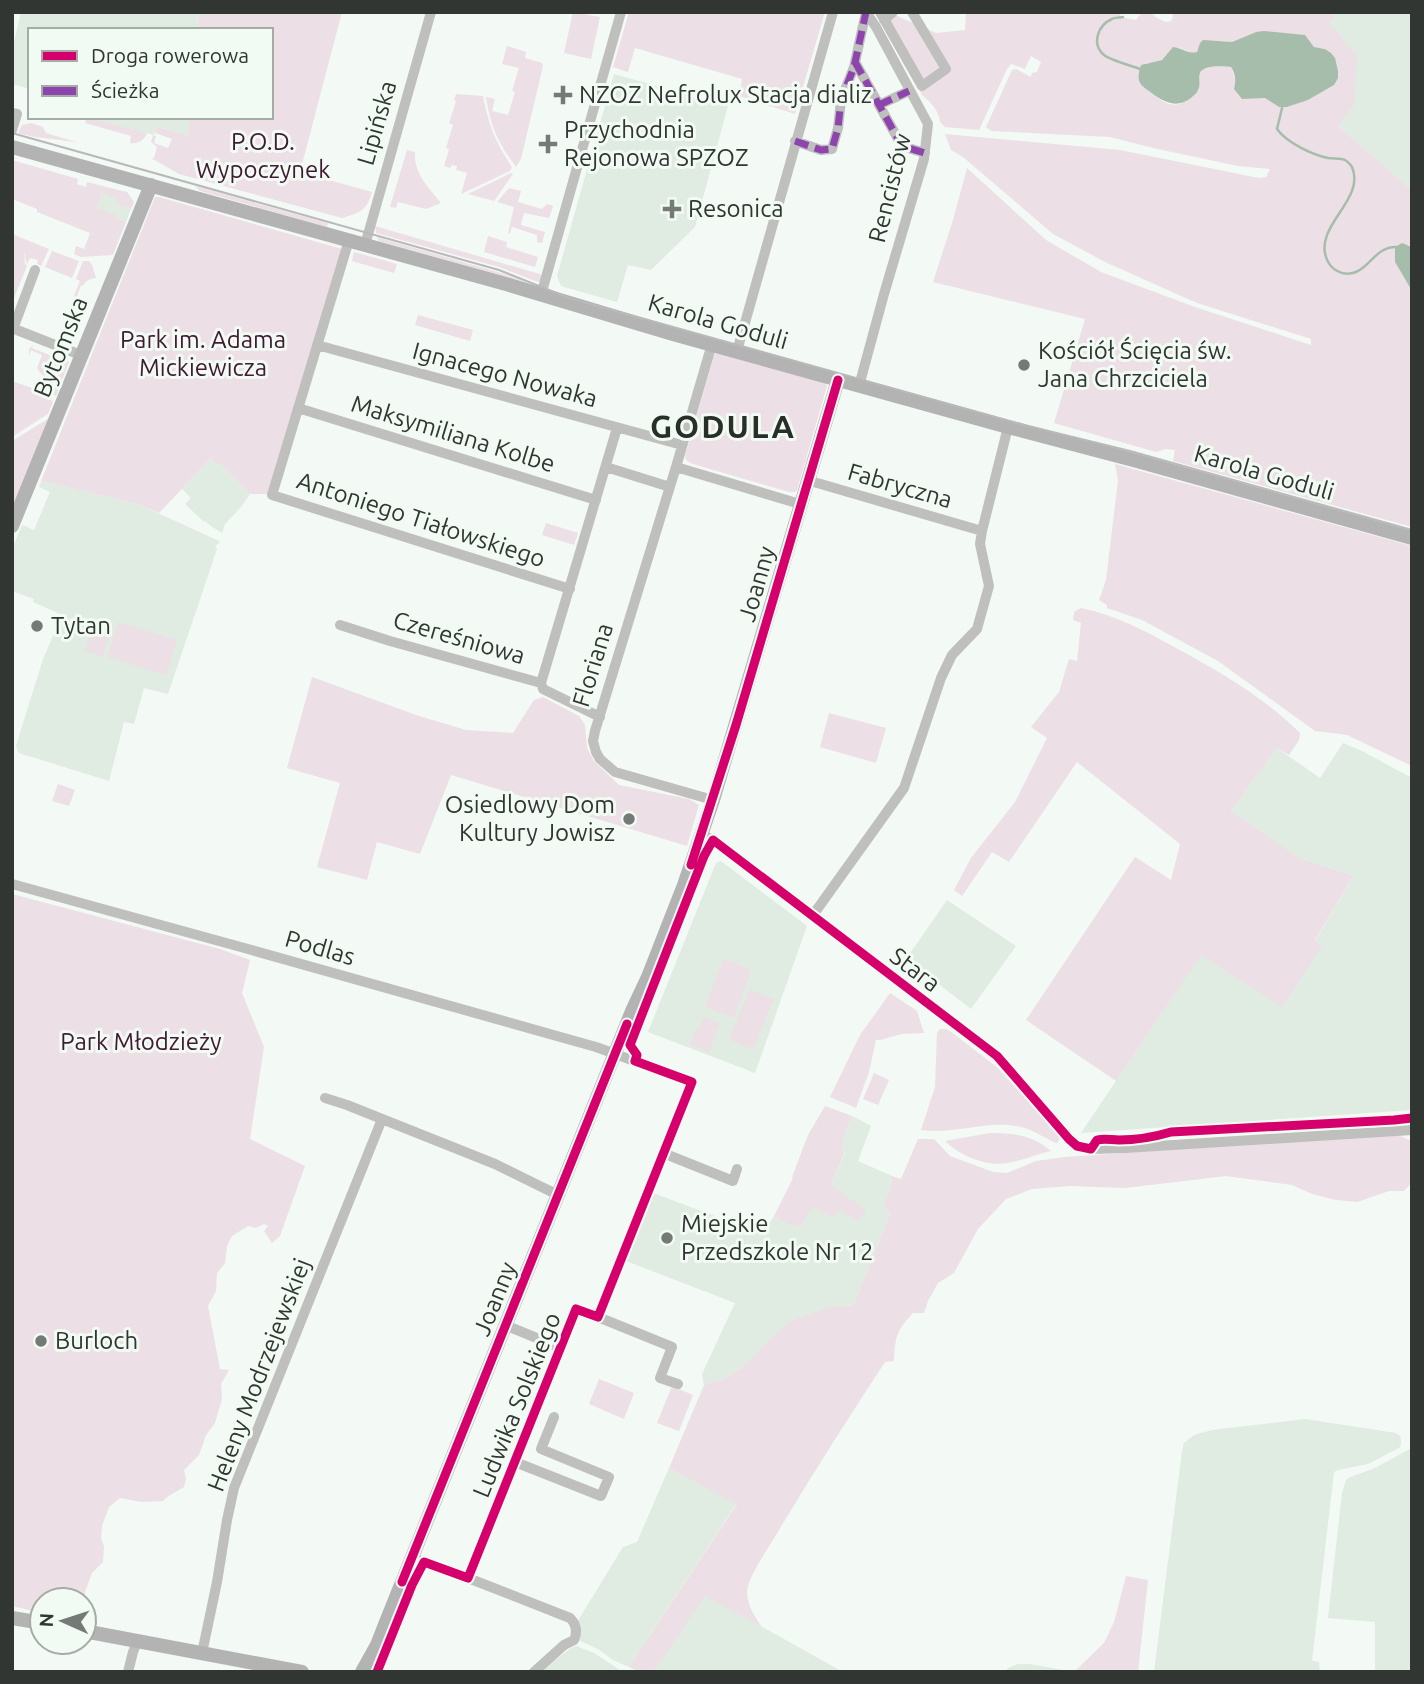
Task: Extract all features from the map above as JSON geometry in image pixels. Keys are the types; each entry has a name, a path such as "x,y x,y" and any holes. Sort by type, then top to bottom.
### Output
{"street":[{"name":"Lipińska","path":"365,245 431,12"},
{"path":"541,295 621,12"},
{"path":"737,351 833,12"},
{"path":"796,141 821,150 832,149 838,128 841,100 855,62 866,12"},
{"name":"Rencistów","path":"859,386 925,153 928,124 866,12"},
{"path":"893,12 882,16 922,86 946,69 912,12"},
{"path":"855,62 902,146 925,153"},
{"path":"879,105 909,90"},
{"path":"12,130 15,113"},
{"name":"Karola Goduli","path":"12,147 859,386 1412,538"},
{"name":"Bytomska","path":"12,526 151,185"},
{"name":"Antoniego Tiałowskiego","path":"349,240 272,495 570,589"},
{"path":"36,270 12,329 83,356"},
{"name":"Floriana","path":"712,344 593,741 600,759 615,772 713,800"},
{"name":"Ignacego Nowaka","path":"317,345 682,445"},
{"name":"Joanny","path":"362,1672 377,1645 684,885 713,800 838,380"},
{"name":"Maksymiliana Kolbe","path":"298,408 596,500"},
{"path":"814,915 904,788 941,678 952,654 977,629 989,586 980,544 1008,427"},
{"path":"541,683 617,428"},
{"path":"606,467 670,487"},
{"path":"676,467 800,503"},
{"name":"Fabryczna","path":"807,480 982,531"},
{"name":"Czereśniowa","path":"340,625 541,683 543,689 600,717"},
{"name":"Stara","path":"701,834 814,915 997,1056 1077,1146 1091,1149 1126,1148 1412,1130"},
{"name":"Podlas","path":"12,884 615,1054"},
{"name":"Ludwika Solskiego","path":"468,1578 576,1309 598,1317 691,1082 615,1054"},
{"path":"325,1098 495,1164 558,1195"},
{"name":"Heleny Modrzejewskiej","path":"202,1653 234,1488 382,1119"},
{"path":"663,1153 733,1181 737,1169"},
{"path":"598,1317 672,1347 660,1378 678,1384"},
{"path":"505,1325 561,1348"},
{"path":"515,1462 601,1496 609,1477 541,1449 554,1417"},
{"path":"412,1558 570,1618 576,1630 574,1640 564,1645 534,1672"},
{"path":"98,1634 302,1672"},
{"path":"128,1672 137,1642"}],"shaded area":[{"path":"21,12 199,12 198,28 28,28 28,88 12,84 12,51"},
{"path":"1336,12 1412,12 1412,190 1338,126 1330,24"},
{"path":"1264,31 1305,35 1314,47 1331,53 1338,71 1334,85 1308,100 1279,107 1265,98 1242,99 1234,89 1235,78 1231,67 1202,70 1197,92 1185,102 1173,104 1162,100 1139,81 1141,65 1162,60 1173,47 1197,52 1203,40 1232,42"},
{"path":"614,74 728,106 695,227 651,270 628,265 617,302 561,286 557,276"},
{"path":"94,119 190,119 188,135 157,127 154,135"},
{"path":"102,193 118,199 116,204 131,209 126,222 97,208"},
{"path":"1402,243 1412,247 1412,291 1395,262 1395,247"},
{"path":"211,458 250,494 225,524 222,533 204,522 185,504 191,498 182,489"},
{"path":"41,481 138,504 219,541 219,544 215,545 217,549 168,694 144,688 134,724 124,722 109,781 19,753 16,746 43,659 62,615 33,602 34,599 12,591 12,549 22,525 34,530 50,492 39,487"},
{"path":"1343,743 1412,778 1412,1110 1081,1133 1201,954 1322,947 1315,941 1353,876 1300,858 1231,811 1277,748 1320,778"},
{"path":"721,861 807,926 755,1073 648,1032 716,863"},
{"path":"947,900 1016,946 971,1009 906,959"},
{"path":"852,1116 871,1126 858,1161 892,1176 891,1187 883,1204 890,1214 854,1304 802,1317 776,1333 741,1368 725,1378 704,1385 702,1374 735,1303 626,1261 653,1193 763,1234 774,1216 787,1224 793,1224 813,1206 834,1217 847,1198 831,1185 845,1152 841,1146"},
{"path":"1305,1419 1396,1433 1401,1440 1399,1448 1368,1464 1334,1472 1312,1661 1319,1662 1320,1672 1154,1672 1184,1443 1194,1435 1212,1430"},
{"path":"1412,1448 1412,1672 1375,1672 1375,1622 1328,1618 1342,1493 1346,1480 1350,1477 1373,1469"},
{"path":"669,1468 737,1503 629,1667 578,1640 574,1627 623,1547 637,1542"},
{"path":"705,1595 843,1672 654,1672"},
{"path":"576,1646 594,1653 623,1672 540,1672"},
{"path":"1018,1664 1030,1664 1074,1672 1005,1672"}],"green space":[{"name":"P.O.D. Wypoczynek","path":"199,12 342,12 300,172 372,192 362,210 342,218 179,174 151,158 154,158 157,147 151,142 153,135 156,136 154,143 168,148 172,139 155,133 157,127 188,135 190,119 273,119 273,28 198,28"},
{"path":"573,12 600,17 591,59 564,53"},
{"path":"629,12 825,12 795,114 739,96 742,79 635,48 628,72 613,67"},
{"path":"880,12 888,12 936,33 965,30 966,12 1120,12 1120,17 1136,20 1145,12 1150,12 1166,22 1171,21 1172,12 1336,12 1330,24 1357,56 1354,105 1338,126 1412,190 1412,247 1395,247 1395,254 1412,291 1412,527 1173,461 1175,450 1156,452 1054,423 1085,319 933,282 967,168 1046,240 1101,272 1195,307 1311,345 1311,339 1197,303 1105,262 1053,234 963,157 951,150 945,134 1120,150 1259,178 1266,177 1270,169 1238,166 1110,137 991,131 986,127 1012,70 1016,69 1031,77 1032,73 1037,72 1041,62 1031,56 1025,69 1011,64 1007,69 979,130 945,127 934,107 922,95","holes":["1256,32 1305,35 1314,47 1325,49 1335,58 1338,78 1334,85 1308,100 1287,107 1279,107 1265,98 1258,98 1236,81 1231,67 1215,66 1203,69 1199,75 1199,90 1179,104 1169,104 1143,87 1146,63 1160,60 1180,48 1193,53 1197,52 1201,43 1232,42"]},
{"path":"507,46 526,52 525,58 542,63 543,66 521,159 516,167 496,134 486,97 495,99 492,111 508,115 519,68 502,64"},
{"path":"456,94 483,96 493,133 512,167 510,171 461,194 467,173 456,170 457,166 444,166 453,125 449,123"},
{"path":"86,119 94,119 147,133 140,141 130,143 131,136 85,123"},
{"path":"31,123 43,127 46,133 76,142 18,133 22,125"},
{"path":"407,150 415,152 419,174 441,203 426,209 398,202 396,208 390,207"},
{"path":"12,160 78,179 77,184 86,187 87,182 127,192 134,202 131,209 116,204 117,199 102,193 97,208 126,222 113,255 81,257 74,254 76,246 84,249 90,233 12,199"},
{"path":"513,174 494,201 468,194"},
{"path":"195,186 328,223 327,227 200,191"},
{"path":"509,188 521,191 518,202 542,209 547,204 553,206 549,218 524,213 521,225 545,232 542,243 537,242 537,235 512,227 508,233 514,207 497,202"},
{"name":"Park im. Adama Mickiewicza","path":"155,197 342,249 268,494 250,494 211,458 159,513 138,504 41,481"},
{"path":"375,226 543,275 538,282 499,267 376,233"},
{"path":"12,234 49,249 41,266 37,264 38,260 30,258 27,264 24,252 27,266 12,303"},
{"path":"488,236 507,242 506,247 538,257 535,267 484,252"},
{"path":"377,237 508,275 529,283 379,241"},
{"path":"52,251 79,261 72,278 45,267"},
{"path":"354,252 397,264 394,273 352,261"},
{"path":"83,261 89,261 96,278 81,285 74,304 80,281 76,279"},
{"path":"418,315 473,330 470,341 415,325"},
{"path":"33,345 32,348 62,360 64,355 69,362 56,396 52,394 55,382 45,377 37,368 42,355 31,350 29,356 29,349"},
{"path":"717,352 825,382 827,386 795,492 686,460"},
{"path":"12,381 46,393 53,402 48,414 12,437"},
{"path":"51,417 12,513 12,441"},
{"path":"1115,464 1412,546 1412,766 1347,735 1315,731 1218,661 1142,620 1107,608 1107,605 1099,600 1106,580 1118,480"},
{"path":"546,523 578,533 574,545 542,535"},
{"path":"1081,608 1130,624 1209,666 1257,697 1300,733 1299,740 1289,755 1277,748 1231,811 1300,858 1353,876 1315,940 1322,947 1282,1007 1201,955 1116,1081 1026,1020 1135,857 1171,880 1180,844 1077,762 1009,862 992,852 962,896 954,890 971,858 1015,802 1047,738 1031,727 1059,692 1069,659 1077,661 1081,623 1073,620 1074,612"},
{"path":"94,621 112,627 103,656 85,651"},
{"path":"118,622 177,640 166,675 107,657"},
{"path":"312,677 466,730 513,733 534,700 543,697 579,716 585,725 587,748 594,761 619,785 689,799 699,805 687,846 451,775 420,854 377,842 367,880 317,867 340,783 287,768"},
{"path":"829,713 886,728 876,763 820,747"},
{"path":"58,784 75,790 69,806 52,801"},
{"name":"Park Młodzieży","path":"12,894 220,949 250,960 242,993 264,1047 250,1139 305,1166 280,1236 272,1243 264,1231 268,1226 248,1226 232,1236 227,1246 225,1263 217,1273 216,1291 208,1306 220,1369 229,1370 221,1384 222,1399 215,1423 206,1435 199,1455 184,1470 184,1487 163,1501 141,1502 120,1498 109,1507 102,1526 103,1562 92,1573 87,1586 28,1586 28,1610 12,1606"},
{"path":"723,959 751,970 734,1018 705,1007"},
{"path":"749,990 774,999 753,1049 729,1040"},
{"path":"890,993 917,1011 924,1033 902,1034 876,1040 869,1072 856,1108 830,1097 860,1035"},
{"path":"704,1017 720,1023 709,1052 690,1044"},
{"path":"940,1029 950,1031 998,1068 1054,1130 1059,1141 1056,1143 1026,1128 1009,1125 946,1131 921,1130 935,1087 937,1033"},
{"path":"874,1073 889,1080 878,1105 863,1099"},
{"path":"825,1106 852,1116 841,1146 845,1151 831,1185 866,1210 859,1221 839,1210 834,1218 813,1207 800,1226 787,1224 774,1216 793,1178 808,1135"},
{"path":"990,1133 1022,1136 1037,1141 1051,1151 999,1164 965,1155 945,1141"},
{"path":"1398,1135 1412,1141 1412,1182 1404,1191 1389,1191 1357,1202 1312,1194 1292,1185 1226,1176 1125,1188 1070,1186 1032,1189 1006,1199 978,1229 954,1273 938,1283 924,1313 913,1313 903,1324 896,1339 894,1361 885,1362 759,1563 748,1586 747,1597 762,1627 705,1596 654,1672 639,1672 629,1667 737,1504 669,1468 704,1385 725,1378 741,1368 791,1321 827,1308 854,1304 890,1214 883,1204 891,1187 892,1176 901,1179 918,1139 934,1139 950,1156 993,1172 1007,1173 1036,1161 1065,1157"},
{"path":"599,1379 634,1393 624,1419 589,1404"},
{"path":"672,1386 693,1395 679,1431 657,1423"},
{"path":"1126,1576 1148,1580 1138,1672 1074,1672 1104,1643 1114,1622"}],"waterway":[{"path":"1123,17 1113,19 1103,26 1098,35 1098,46 1107,57 1140,69"},
{"path":"1283,104 1277,129 1281,134 1308,151 1345,160 1352,167 1352,190 1327,234 1326,257 1331,266 1342,273 1356,272 1383,250 1396,247"}],"tram line":[{"path":"12,133 499,270 569,298 1412,530"}],"marked path":[{"path":"795,141 821,150 832,149 838,128 841,100 854,67 866,12"},
{"path":"855,62 902,146 925,153"},
{"path":"879,105 909,91"}],"cycle path":[{"path":"691,865 736,725 838,380"},
{"path":"377,1672 424,1562 468,1578 576,1309 598,1317 692,1082 635,1061 637,1055 630,1045 704,856 713,840 997,1056 1077,1146 1091,1149 1097,1140 1139,1139 1171,1132 1412,1118"},
{"path":"402,1582 627,1024"}],"place":[{"name":"NZOZ Nefrolux Stacja dializ","path":"563,95"},
{"name":"Przychodnia Rejonowa SPZOZ","path":"548,144"},
{"name":"Resonica","path":"672,209"},
{"name":"Kościół Ścięcia św. Jana Chrzciciela","path":"1024,365"},
{"name":"Tytan","path":"37,626"},
{"name":"Osiedlowy Dom Kultury Jowisz","path":"629,819"},
{"name":"Miejskie Przedszkole Nr 12","path":"667,1238"},
{"name":"Burloch","path":"41,1341"}],"district":[{"name":"GODULA","path":"723,427"}]}
